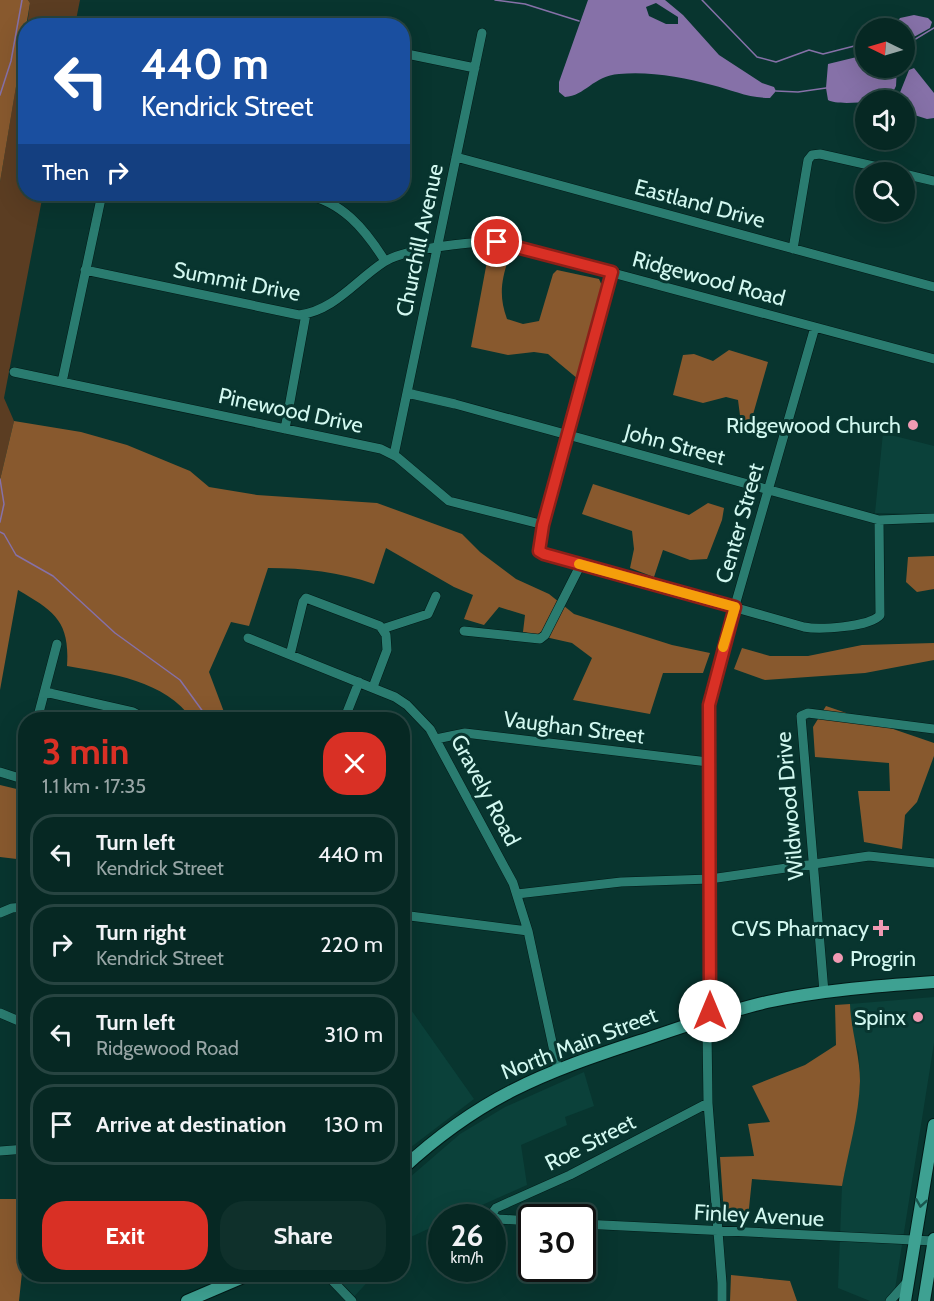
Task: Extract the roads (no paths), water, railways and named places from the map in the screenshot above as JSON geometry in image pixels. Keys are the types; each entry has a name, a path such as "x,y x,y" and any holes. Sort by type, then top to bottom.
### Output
{"main road":[{"name":"North Main Street","path":"410,1162 442,1134 488,1102 558,1070 708,1018 768,1002 824,992 934,982"},
{"path":"905,1301 934,1125"},
{"path":"924,1301 934,1240"},
{"path":"187,1301 232,1282"}],"street":[{"name":"Churchill Avenue","path":"394,455 482,33"},
{"path":"410,55 475,68"},
{"path":"793,249 808,160 812,155 820,154 856,162"},
{"name":"Eastland Drive","path":"456,157 934,287"},
{"path":"915,177 934,181"},
{"path":"62,382 100,201"},
{"path":"335,201 365,232 385,261"},
{"name":"Ridgewood Road","path":"437,248 497,242 934,359"},
{"name":"Summit Drive","path":"85,270 291,314 306,314 348,291 385,261 437,248"},
{"path":"612,272 543,525 538,548 541,553 812,628 876,620 881,610 879,520"},
{"path":"285,429 306,314"},
{"name":"Center Street","path":"722,1301 708,1103 709,696 815,327"},
{"name":"Pinewood Drive","path":"14,372 381,449 394,455 449,501 543,525"},
{"name":"John Street","path":"407,393 568,434 879,520 934,518"},
{"path":"464,631 540,639 545,635 581,564"},
{"path":"382,629 428,614 436,596"},
{"path":"290,655 303,602 306,598 367,619 382,629 387,650 373,687"},
{"name":"Gravely Road","path":"248,638 373,687 407,705 436,739 518,894 558,1070"},
{"path":"39,712 57,644"},
{"path":"347,712 359,682"},
{"path":"45,692 133,712"},
{"name":"Wildwood Drive","path":"824,992 801,716 804,713 934,729"},
{"name":"Vaughan Street","path":"436,739 465,734 708,762"},
{"path":"0,772 18,777"},
{"path":"518,894 621,882 710,879 813,862 881,855 934,863"},
{"path":"0,913 18,908"},
{"path":"410,916 528,931"},
{"path":"0,1013 18,1021"},
{"name":"Roe Street","path":"518,1220 498,1219 491,1215 496,1208 570,1175 708,1103"},
{"path":"0,1151 18,1150"},
{"name":"Finley Avenue","path":"596,1225 718,1233 934,1240"},
{"path":"890,1301 909,1279"},
{"path":"334,1282 352,1301"}],"waterway":[{"path":"19,18 22,0"},
{"path":"495,0 525,4 579,21"},
{"path":"702,0 757,57 776,62 809,50 823,54 855,46"},
{"path":"0,95 11,61 18,22"},
{"path":"915,39 934,28"},
{"path":"776,91 798,92 826,88"},
{"path":"0,479 4,504 0,522"},
{"path":"0,532 4,534 16,555 53,576 115,633 180,680 203,712"}],"place":[{"name":"Ridgewood Church","path":"913,425"},
{"name":"CVS Pharmacy","path":"881,928"},
{"name":"Progrin","path":"838,958"},
{"name":"Spinx","path":"918,1017"}]}
